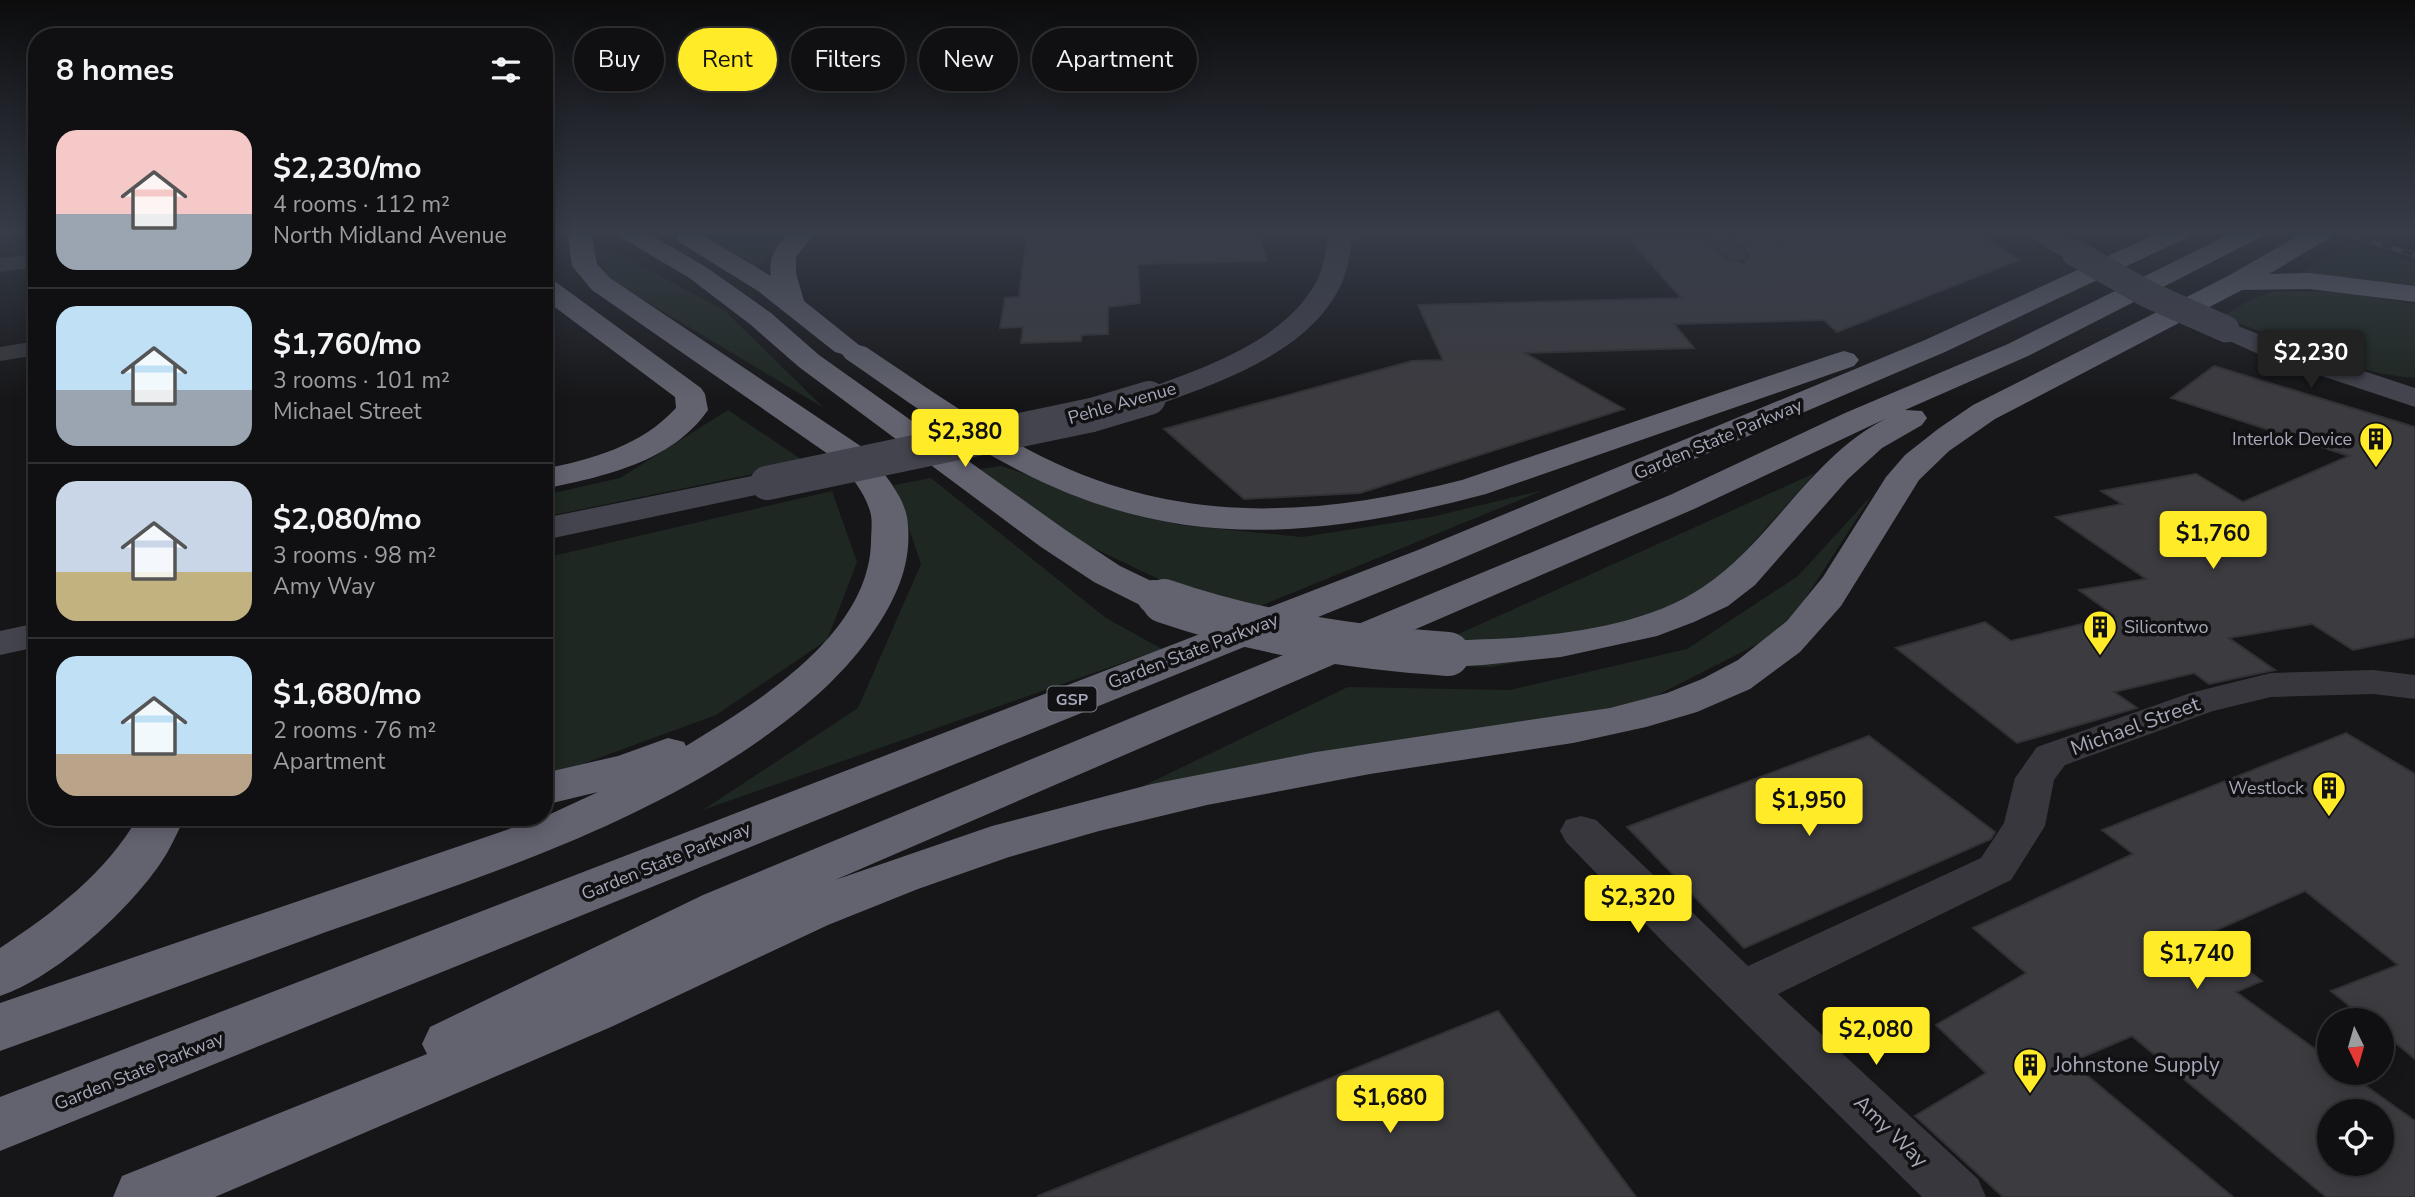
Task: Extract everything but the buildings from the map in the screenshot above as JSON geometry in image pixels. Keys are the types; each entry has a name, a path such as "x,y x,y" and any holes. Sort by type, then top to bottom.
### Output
{"highway":[{"path":"569,288 697,368 744,384"},
{"path":"0,1027 507,847 611,805 696,762 769,712 836,656 861,625 880,593 892,538 889,515 875,485 850,454 607,288"},
{"path":"712,288 731,296"},
{"path":"719,288 809,361 1054,539 1107,573 1154,597 1251,629 1311,641 1371,650 1448,654 1492,653 1595,639 1651,625 1697,606 1742,578 1831,477 1859,450 1889,428 1984,385 2018,350"},
{"path":"771,288 850,349 958,420 1059,477 1113,498 1169,512 1232,520 1289,522 1346,516 1414,503 1474,487 2041,288"},
{"path":"787,288 792,304"},
{"name":"Garden State Parkway","path":"0,1124 1431,558 1872,373 2051,288"},
{"path":"125,1197 430,1054 721,909 970,801 1682,502 1856,420 2018,350 2142,288"},
{"path":"144,1197 596,1009 765,931 879,884 991,845 1122,808 1257,777 1569,731 1654,712 1721,687 1772,654 1812,619 1838,583 1897,485 1946,436 1995,406 2226,288"},
{"path":"2367,288 2415,297"},
{"path":"553,293 690,394 692,410 678,428 657,443 619,460 553,477"},
{"path":"553,787 628,769 705,738 770,701 836,656"},
{"path":"0,974 16,965 96,902 142,853 157,826"}],"street":[{"name":"Pehle Avenue","path":"553,527 1092,415 1149,398 1233,363 1293,324 1325,288"},
{"path":"2126,288 2149,295 2275,351 2415,398"},
{"path":"2226,329 2298,355 2352,370 2415,382"},
{"path":"0,354 28,349"},
{"path":"0,643 28,637"},
{"name":"Michael Street","path":"1743,989 1996,869 2024,825 2035,778 2051,756 2203,701 2270,685 2373,682 2415,687"},
{"name":"Amy Way","path":"1581,831 1959,1197"}],"shaded area":[{"path":"623,288 682,288 724,310 824,408"},
{"path":"2388,288 2415,288 2415,292"},
{"path":"2275,291 2348,292 2415,304 2415,378 2341,363 2223,316 2252,299"},
{"path":"728,410 807,463 553,515 553,493 620,478"},
{"path":"1001,466 1180,525 1302,537 1431,517 1544,490 1236,616 1041,523 974,470"},
{"path":"1815,473 1718,582 1620,644 1491,667 1392,664"},
{"path":"931,478 1106,618 1162,649 703,810 858,708 921,564 894,485"},
{"path":"832,491 857,562 827,640 716,715 553,775 553,556"},
{"path":"1872,495 1785,630 1642,703 1273,764 1110,802 1348,687 1510,690 1687,649 1798,576"}],"place":[{"name":"Interlok Device","path":"2376,469"},
{"name":"Silicontwo","path":"2100,657"},
{"name":"Westlock","path":"2329,818"},
{"name":"Johnstone Supply","path":"2030,1095"}]}
